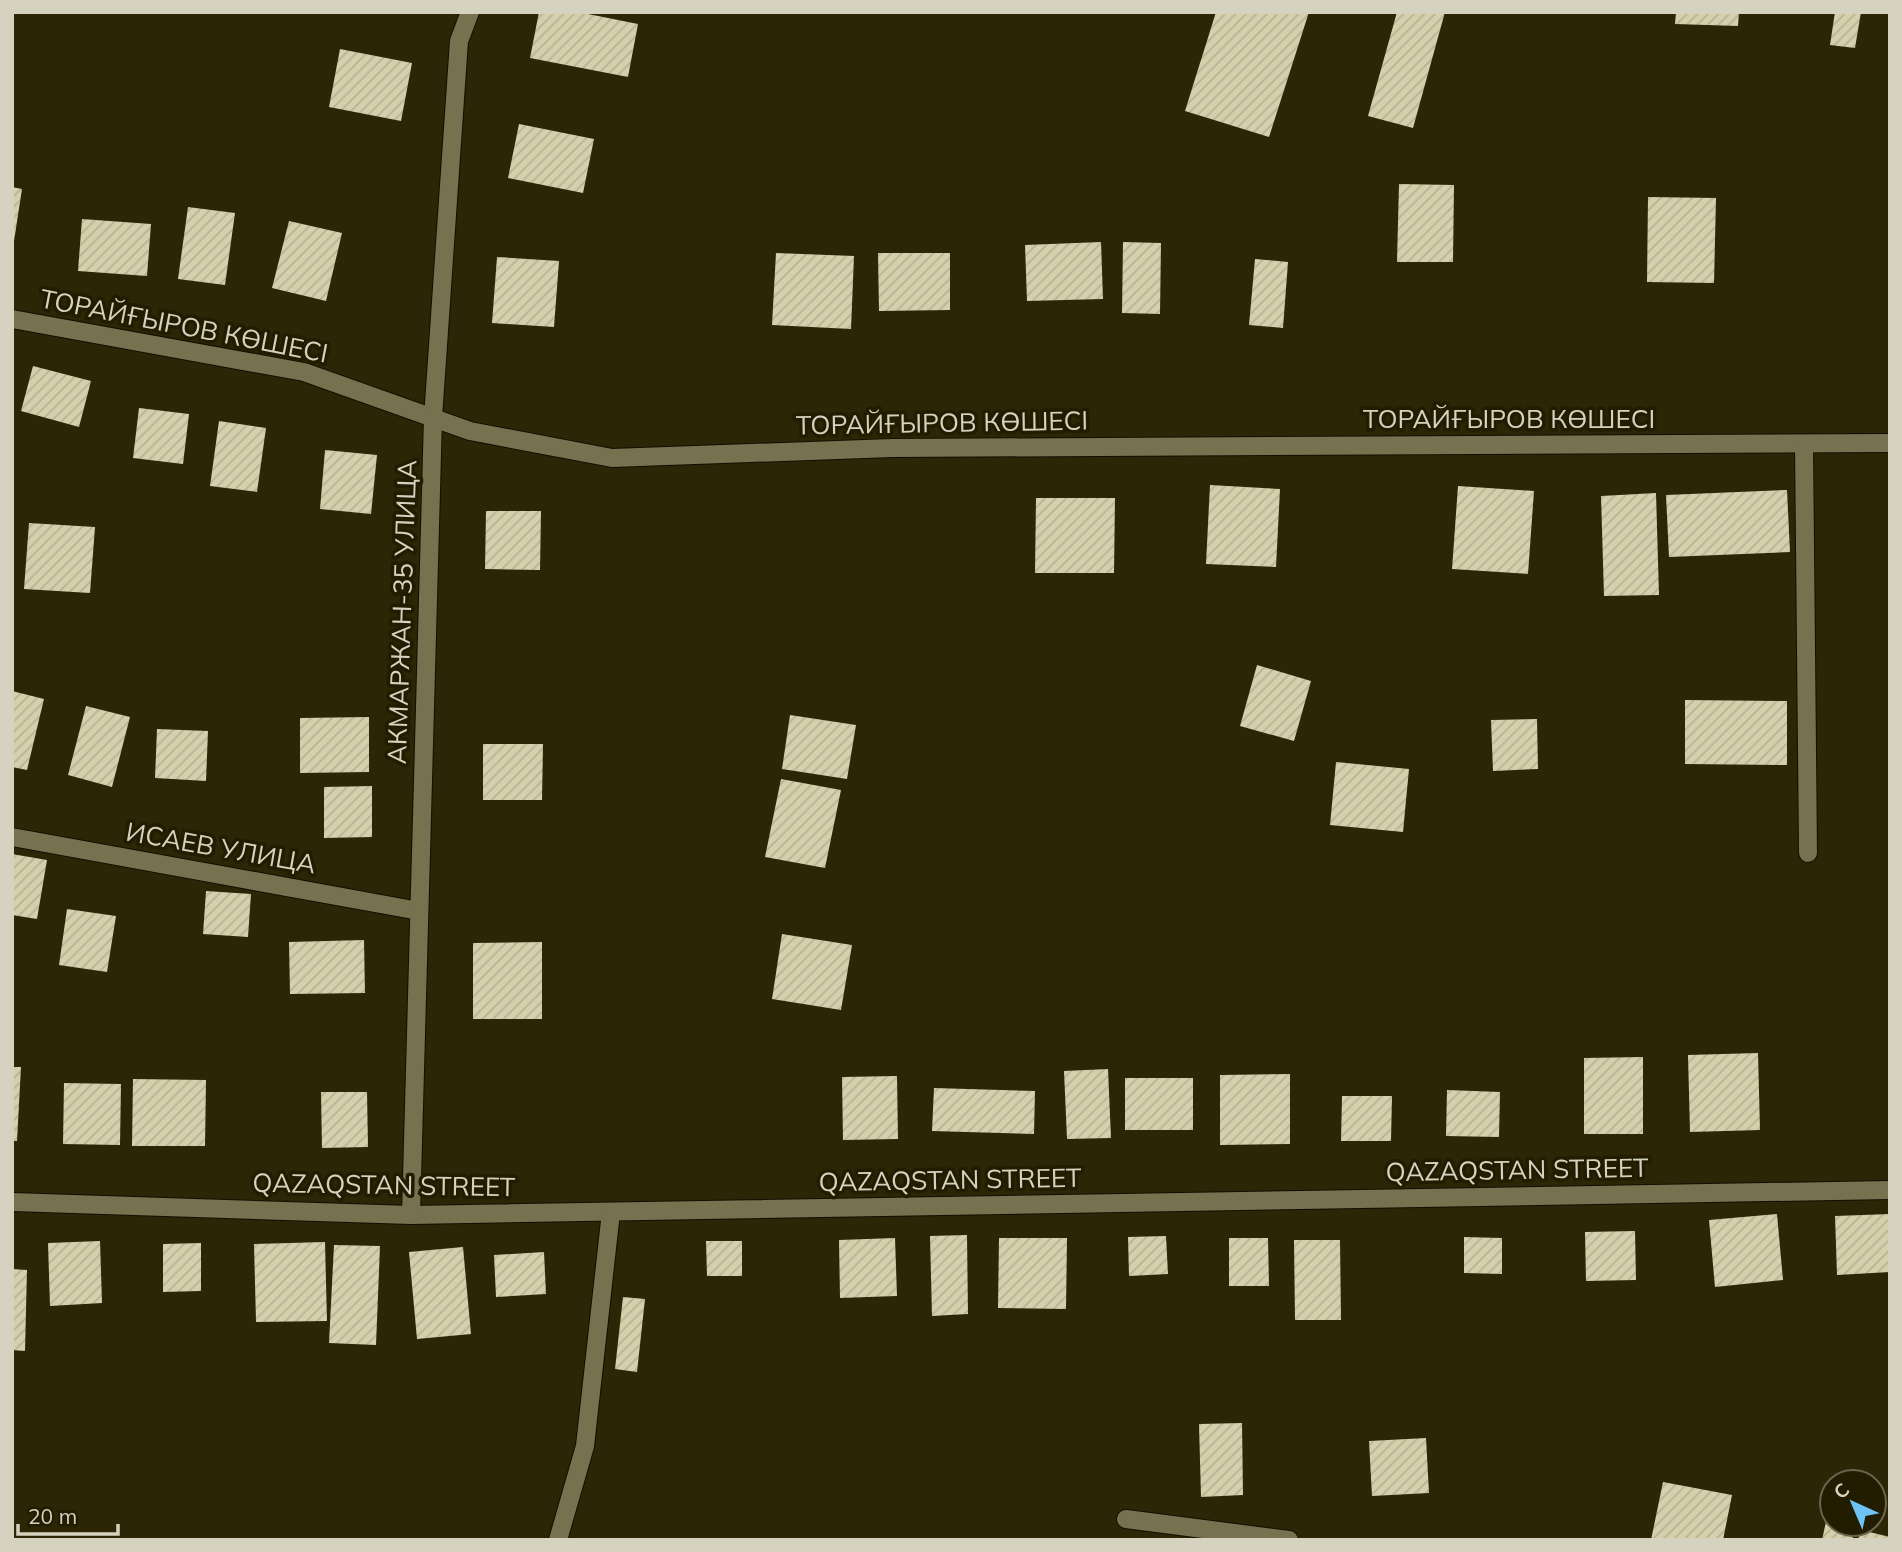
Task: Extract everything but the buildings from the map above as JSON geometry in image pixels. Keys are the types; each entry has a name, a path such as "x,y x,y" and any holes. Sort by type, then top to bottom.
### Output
{"street":[{"name":"АКМАРЖАН-35 УЛИЦА","path":"411,1215 433,418 459,41 470,12"},
{"name":"ТОРАЙҒЫРОВ КӨШЕСІ","path":"12,319 304,372 470,431 612,458 906,448 1890,443"},
{"path":"1804,443 1808,853"},
{"name":"ИСАЕВ УЛИЦА","path":"12,837 419,911"},
{"name":"QAZAQSTAN STREET","path":"12,1202 411,1215 1890,1190"},
{"path":"558,1540 585,1446 611,1212"},
{"path":"1126,1519 1289,1540"}]}
